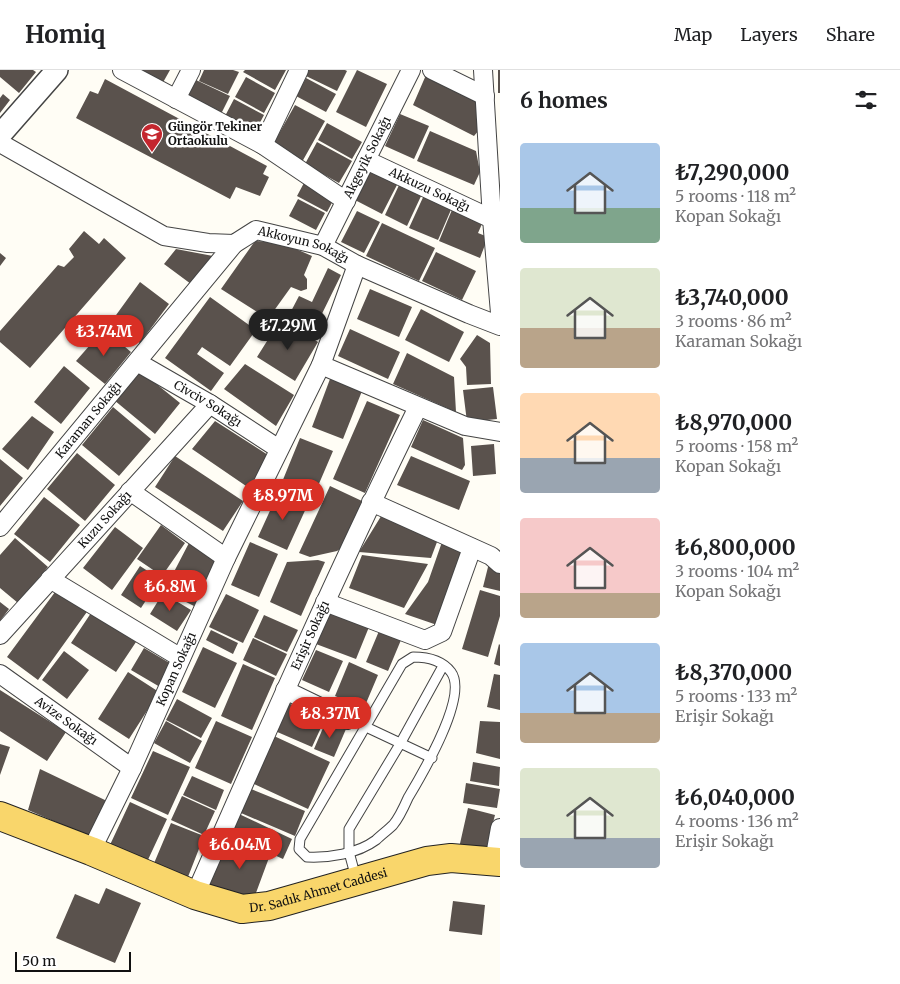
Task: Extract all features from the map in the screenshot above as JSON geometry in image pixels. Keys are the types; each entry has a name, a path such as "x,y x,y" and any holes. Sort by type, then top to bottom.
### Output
{"main road":[{"name":"Dr. Sadık Ahmet Caddesi","path":"0,816 91,851 195,895 242,909 269,906 427,860 451,858 497,861"}],"street":[{"path":"122,70 263,145 346,201"},
{"path":"176,99 191,70"},
{"path":"263,145 299,70"},
{"name":"Akgeyik Sokağı","path":"323,246 411,70"},
{"path":"432,70 485,96"},
{"path":"483,70 500,313"},
{"path":"0,135 52,72"},
{"path":"0,143 164,236 208,243 234,244"},
{"name":"Akkuzu Sokağı","path":"366,160 492,219"},
{"name":"Akkoyun Sokağı","path":"234,244 256,230 323,246 357,265 500,326"},
{"name":"Karaman Sokağı","path":"0,527 234,244"},
{"name":"Kopan Sokağı","path":"91,851 132,768 226,558 321,365 357,265"},
{"name":"Civciv Sokağı","path":"137,362 210,404 278,449"},
{"path":"321,365 465,426 500,432"},
{"name":"Kuzu Sokağı","path":"0,635 210,404"},
{"name":"Erişir Sokağı","path":"195,895 325,602 418,406"},
{"path":"130,491 226,558"},
{"path":"371,502 490,556 500,564"},
{"path":"325,602 425,640 442,632 472,548"},
{"path":"50,579 181,658"},
{"name":"Avize Sokağı","path":"0,674 132,768"},
{"path":"285,690 348,720"},
{"path":"497,861 500,828"}],"lane":[{"path":"413,657 428,657 443,666 452,673 455,686 451,710 432,758 393,825 374,841 349,852 321,858 306,857 299,849 300,839 402,664 413,657"},
{"path":"356,881 349,852 349,829 400,744 443,666"},
{"path":"366,727 432,758"}],"building":[{"path":"0,70 33,70 36,72 19,93 0,77"},
{"path":"136,70 170,70 161,86"},
{"path":"204,70 233,70 239,72 228,94 199,81"},
{"path":"245,70 286,70 275,90 243,72"},
{"path":"309,70 347,71 337,91 306,76"},
{"path":"357,70 387,84 366,127 336,112"},
{"path":"498,70 500,70 500,93 498,93"},
{"path":"426,75 478,100 479,130 474,136 413,105"},
{"path":"246,77 275,93 264,113 235,97"},
{"path":"306,78 336,94 326,112 296,96"},
{"path":"105,79 267,166 263,174 269,177 260,196 236,187 230,199 76,118 90,91 98,94"},
{"path":"196,80 230,96 220,116 186,100"},
{"path":"3,94 10,100 0,113 0,98"},
{"path":"234,99 264,115 254,134 224,118"},
{"path":"295,105 325,121 302,162 272,146"},
{"path":"400,114 429,126 414,159 385,146"},
{"path":"327,123 362,142 352,159 318,140"},
{"path":"430,131 476,151 480,172 474,185 417,161"},
{"path":"317,142 352,161 339,183 305,164"},
{"path":"371,169 398,183 382,214 355,200"},
{"path":"305,181 335,197 327,212 297,196"},
{"path":"400,183 422,194 407,226 385,215"},
{"path":"425,193 453,205 438,240 409,228"},
{"path":"298,199 325,213 316,230 289,216"},
{"path":"454,205 485,217 478,233 488,237 480,258 439,241"},
{"path":"357,211 380,222 364,253 341,242"},
{"path":"382,223 435,248 419,281 366,256"},
{"path":"84,231 99,244 104,238 126,258 30,368 0,342 0,331 58,265 64,267 74,257 69,249"},
{"path":"255,241 280,242 312,256 304,275 307,279 307,289 301,291 291,287 268,319 221,289"},
{"path":"176,249 213,256 191,284 164,264"},
{"path":"436,252 476,271 462,300 422,281"},
{"path":"0,253 6,258 0,266"},
{"path":"328,268 341,275 314,330 288,317 299,296 312,302"},
{"path":"140,282 169,304 140,343 111,322"},
{"path":"370,289 412,307 399,337 357,319"},
{"path":"210,297 256,330 230,366 202,347 197,354 224,373 211,391 165,358"},
{"path":"421,309 464,332 449,362 405,340"},
{"path":"285,322 318,342 295,381 257,357 274,330 279,332"},
{"path":"104,329 131,352 105,384 76,361"},
{"path":"350,329 400,352 388,379 338,356"},
{"path":"477,335 490,343 491,384 467,385 466,367 460,359"},
{"path":"407,353 454,377 456,412 393,384"},
{"path":"245,364 294,395 276,426 224,389"},
{"path":"64,366 90,388 61,424 34,402"},
{"path":"139,370 180,403 155,434 114,400"},
{"path":"330,379 362,391 343,439 312,427"},
{"path":"493,387 497,419 467,422 463,390"},
{"path":"367,401 400,415 365,493 333,479"},
{"path":"113,407 151,439 119,476 82,445"},
{"path":"32,416 54,432 28,470 2,449"},
{"path":"423,420 463,438 465,465 462,470 411,447"},
{"path":"215,421 268,455 249,488 192,449"},
{"path":"300,438 333,451 312,500 280,487"},
{"path":"494,444 496,474 473,476 471,446"},
{"path":"77,453 115,485 85,521 47,489"},
{"path":"175,456 243,501 223,531 155,487"},
{"path":"411,456 470,481 459,510 397,485"},
{"path":"0,459 23,478 0,506"},
{"path":"330,486 362,501 343,547 337,551 310,557 299,553"},
{"path":"279,491 308,504 287,550 258,537"},
{"path":"44,497 80,525 50,562 14,534"},
{"path":"383,513 437,542 431,558 359,552"},
{"path":"161,525 185,543 162,576 137,559"},
{"path":"115,527 143,548 112,590 83,568"},
{"path":"15,538 48,567 18,603 0,588 0,555"},
{"path":"190,541 220,557 194,606 164,591"},
{"path":"250,542 278,554 259,597 231,585"},
{"path":"442,542 466,550 440,626 405,614 428,582"},
{"path":"362,555 428,564 404,608 349,588"},
{"path":"318,560 325,562 301,616 270,602 287,562"},
{"path":"489,563 500,570 500,591 483,587"},
{"path":"140,566 160,579 141,608 121,595"},
{"path":"58,588 89,609 38,680 7,657"},
{"path":"480,590 500,596 500,616 488,657 462,649"},
{"path":"163,593 191,610 177,631 150,614"},
{"path":"226,594 259,610 243,643 209,627"},
{"path":"0,602 9,609 0,621"},
{"path":"328,611 369,627 356,659 316,644"},
{"path":"91,613 136,642 116,672 71,643"},
{"path":"264,615 298,630 287,652 254,637"},
{"path":"211,630 238,643 233,654 206,640"},
{"path":"379,631 401,640 388,671 366,662"},
{"path":"253,638 287,654 276,676 243,660"},
{"path":"500,645 500,666 494,664"},
{"path":"203,647 237,663 215,708 182,692"},
{"path":"144,648 173,665 160,687 131,670"},
{"path":"316,650 343,661 329,692 302,680"},
{"path":"64,651 89,670 67,699 42,680"},
{"path":"349,662 378,675 364,708 335,696"},
{"path":"243,664 275,678 252,730 221,716"},
{"path":"128,672 159,692 129,739 98,719"},
{"path":"494,674 500,675 500,710 487,707"},
{"path":"0,690 66,732 47,761 0,731"},
{"path":"177,699 212,718 201,738 166,720"},
{"path":"288,703 325,719 312,747 275,731"},
{"path":"166,721 202,741 190,763 154,743"},
{"path":"216,721 252,737 231,784 195,768"},
{"path":"326,721 346,729 334,757 314,749"},
{"path":"480,721 500,722 500,759 476,753"},
{"path":"274,736 330,762 308,809 252,783"},
{"path":"0,744 10,747 0,775"},
{"path":"153,751 190,767 168,815 131,798"},
{"path":"473,762 500,767 499,786 470,781"},
{"path":"40,769 107,801 93,838 28,810"},
{"path":"192,776 224,790 216,810 183,795"},
{"path":"466,783 500,789 497,808 463,803"},
{"path":"251,789 305,811 295,836 241,813"},
{"path":"182,796 215,811 204,835 171,820"},
{"path":"130,802 167,819 146,864 109,847"},
{"path":"468,808 495,815 485,854 459,848"},
{"path":"239,814 292,839 283,859 230,835"},
{"path":"171,823 204,836 186,882 152,868"},
{"path":"226,839 270,855 253,901 209,884"},
{"path":"106,888 141,903 115,963 56,938 75,894 99,904"},
{"path":"453,901 485,905 482,935 449,931"}],"place":[{"name":"Güngör Tekiner Ortaokulu","path":"152,153"}]}
